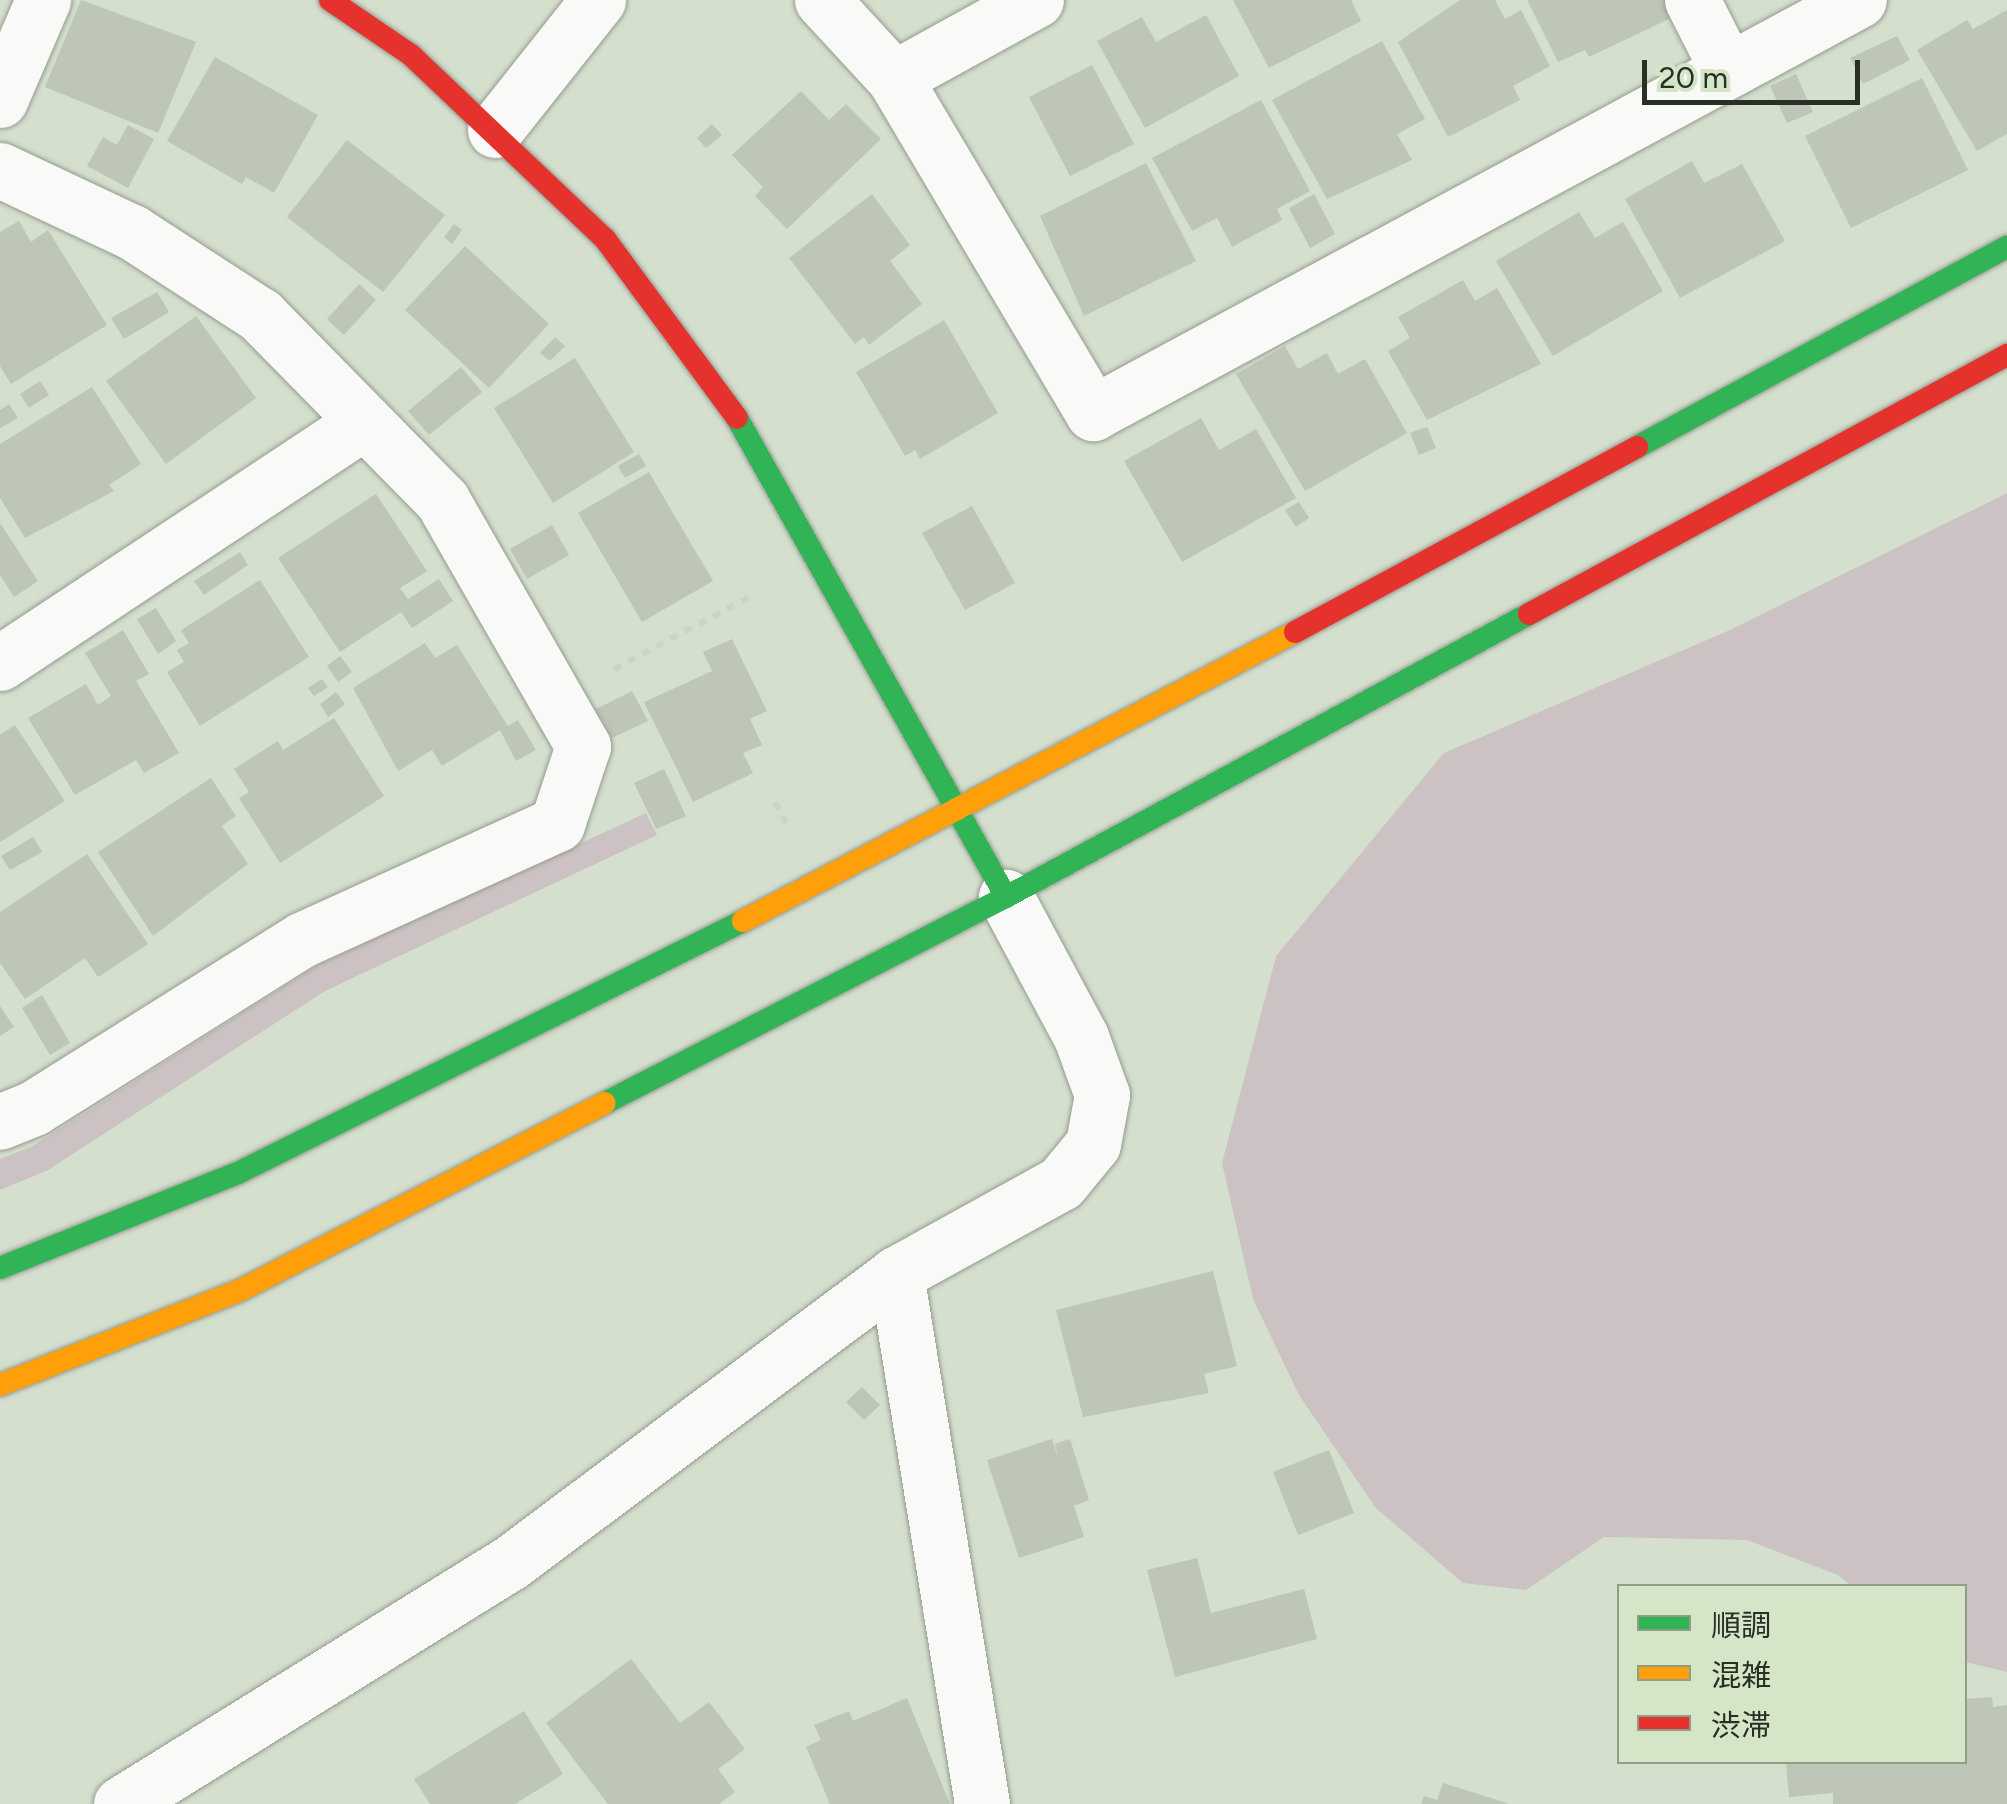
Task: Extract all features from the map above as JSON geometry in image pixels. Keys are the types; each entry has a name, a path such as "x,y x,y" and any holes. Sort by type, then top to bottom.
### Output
{"street":[{"path":"0,100 43,0"},
{"path":"122,1804 510,1564 896,1274 1062,1182 1093,1144 1102,1095 1092,1066 962,812 730,404 605,239 495,130 410,55 330,0"},
{"path":"495,130 598,0"},
{"path":"822,0 894,78 1093,414 1726,67 1858,0"},
{"path":"894,78 1036,0"},
{"path":"1692,0 1726,67"},
{"path":"0,170 132,232 260,315 442,500 583,746 557,824 303,939 34,1108 0,1122"},
{"path":"0,1268 238,1172 962,812 2007,247"},
{"path":"0,1384 239,1291 1006,898 2007,354"},
{"path":"0,664 364,422"},
{"path":"896,1274 982,1804"}],"path":[{"path":"556,700 755,594"}],"shaded area":[{"path":"2007,493 2007,1672 1967,1662 1967,1584 1849,1584 1838,1575 1747,1540 1604,1537 1526,1590 1463,1583 1375,1507 1299,1395 1253,1299 1222,1163 1276,956 1444,753 1730,630"},
{"path":"646,813 657,835 325,991 48,1170 0,1190 0,1159 31,1147 318,965"}],"building":[{"path":"81,0 196,42 158,133 45,87"},
{"path":"1233,0 1351,0 1361,21 1269,68"},
{"path":"1460,0 1495,0 1505,19 1521,10 1550,66 1513,86 1520,100 1448,137 1398,42"},
{"path":"1527,0 1665,0 1673,17 1589,57 1585,50 1558,62"},
{"path":"2007,10 2007,134 1977,151 1917,50 1967,20 1973,29"},
{"path":"1206,15 1239,76 1145,128 1097,41 1142,17 1156,42"},
{"path":"1897,36 1910,60 1863,84 1850,58"},
{"path":"1382,41 1425,119 1397,134 1412,160 1327,199 1272,100"},
{"path":"215,57 318,115 274,193 246,177 242,184 167,141"},
{"path":"1092,65 1134,144 1070,176 1029,97"},
{"path":"1796,74 1813,112 1787,123 1770,86"},
{"path":"1922,78 1968,170 1851,228 1805,136"},
{"path":"801,91 829,120 846,104 881,139 787,229 755,196 763,187 732,155"},
{"path":"1261,100 1310,191 1277,209 1282,220 1232,247 1217,218 1192,231 1152,158"},
{"path":"712,124 722,135 706,148 697,138"},
{"path":"128,125 154,139 128,188 87,166 103,137 117,145"},
{"path":"347,140 445,215 383,292 287,217"},
{"path":"1692,161 1704,183 1742,164 1785,241 1680,298 1625,199"},
{"path":"1146,163 1196,261 1084,316 1040,216"},
{"path":"872,194 910,245 890,261 922,304 869,345 864,337 855,344 789,258"},
{"path":"1314,194 1335,234 1310,248 1289,208"},
{"path":"1579,212 1595,238 1623,222 1663,291 1553,356 1496,261"},
{"path":"19,221 31,242 48,230 107,325 11,384 0,366 0,232"},
{"path":"454,224 462,230 452,244 444,237"},
{"path":"465,246 549,324 489,388 405,310"},
{"path":"1463,280 1475,301 1497,288 1541,364 1427,420 1388,351 1410,338 1398,317"},
{"path":"359,284 376,300 344,335 327,319"},
{"path":"157,292 169,312 124,339 111,318"},
{"path":"196,316 256,398 166,464 106,381"},
{"path":"944,320 998,413 920,459 915,450 905,456 856,372"},
{"path":"555,337 565,346 550,361 540,353"},
{"path":"1285,346 1298,369 1327,353 1338,374 1365,359 1407,433 1305,491 1236,374"},
{"path":"575,358 634,452 553,503 494,408"},
{"path":"461,367 482,392 429,435 408,411"},
{"path":"40,381 49,395 29,408 20,394"},
{"path":"92,387 141,464 109,485 114,491 25,538 0,498 0,444"},
{"path":"9,404 18,418 0,428 0,410"},
{"path":"1201,418 1219,450 1256,429 1296,498 1182,562 1124,461"},
{"path":"1427,427 1436,448 1419,455 1410,433"},
{"path":"639,454 646,466 625,478 618,466"},
{"path":"649,472 713,581 642,622 578,513"},
{"path":"376,494 427,571 400,588 408,599 439,579 453,601 412,628 401,612 340,652 278,558"},
{"path":"1299,502 1309,518 1296,527 1285,510"},
{"path":"972,506 1015,583 965,610 922,533"},
{"path":"0,523 38,581 14,597 0,575"},
{"path":"552,525 569,555 527,579 510,549"},
{"path":"240,552 248,565 204,595 194,581"},
{"path":"260,580 309,657 200,726 167,672 184,662 177,650 189,643 181,630"},
{"path":"156,608 176,641 158,654 137,619"},
{"path":"123,630 149,674 136,681 179,753 144,773 136,760 75,795 28,718 86,684 98,705 111,696 85,653"},
{"path":"732,639 767,711 750,719 762,745 743,753 753,773 693,802 644,702 712,671 703,652"},
{"path":"425,643 435,658 457,645 508,726 518,720 536,750 516,761 500,730 442,766 432,750 398,771 353,688"},
{"path":"340,656 352,672 338,682 327,666"},
{"path":"322,679 328,687 314,696 308,688"},
{"path":"632,691 648,721 612,738 596,709"},
{"path":"336,692 345,704 328,717 320,704"},
{"path":"334,718 384,796 280,863 239,798 249,792 234,769 278,741 283,750"},
{"path":"15,725 65,801 0,842 0,735"},
{"path":"664,769 686,816 656,829 634,783"},
{"path":"211,778 236,816 222,826 248,864 153,936 98,852"},
{"path":"33,837 42,852 10,870 1,856"},
{"path":"87,854 148,944 98,977 85,958 25,999 0,963 0,912"},
{"path":"42,995 70,1043 50,1055 22,1008"},
{"path":"0,1006 14,1027 0,1036"},
{"path":"1213,1271 1237,1366 1204,1374 1209,1393 1083,1417 1056,1310"},
{"path":"862,1387 880,1405 864,1420 846,1402"},
{"path":"1052,1439 1059,1461 1055,1444 1070,1439 1089,1500 1074,1506 1084,1537 1019,1558 987,1460"},
{"path":"1329,1450 1354,1513 1298,1535 1273,1472"},
{"path":"1197,1558 1211,1613 1304,1589 1317,1639 1175,1677 1147,1570"},
{"path":"631,1659 680,1723 709,1702 745,1749 718,1769 735,1792 719,1804 608,1804 546,1723"},
{"path":"1992,1697 1993,1707 2007,1705 2007,1804 1833,1804 1833,1793 1789,1797 1786,1764 1967,1764 1967,1699"},
{"path":"907,1698 950,1804 830,1804 806,1747 821,1740 814,1725 849,1711 853,1721"},
{"path":"524,1711 563,1774 515,1804 430,1804 414,1779"},
{"path":"1443,1783 1507,1804 1421,1804 1424,1796 1437,1800"}],"traffic: fast":[{"path":"1637,447 2007,247"},
{"path":"737,418 1006,897"},
{"path":"605,1103 1006,897 1529,614"},
{"path":"0,1268 238,1173 743,921"}],"traffic: slow":[{"path":"743,921 1295,632"},
{"path":"0,1385 239,1291 605,1103"}],"traffic: jam":[{"path":"330,0 411,55 605,239 737,418"},
{"path":"1529,614 2007,355"},
{"path":"1295,632 1637,447"}]}
